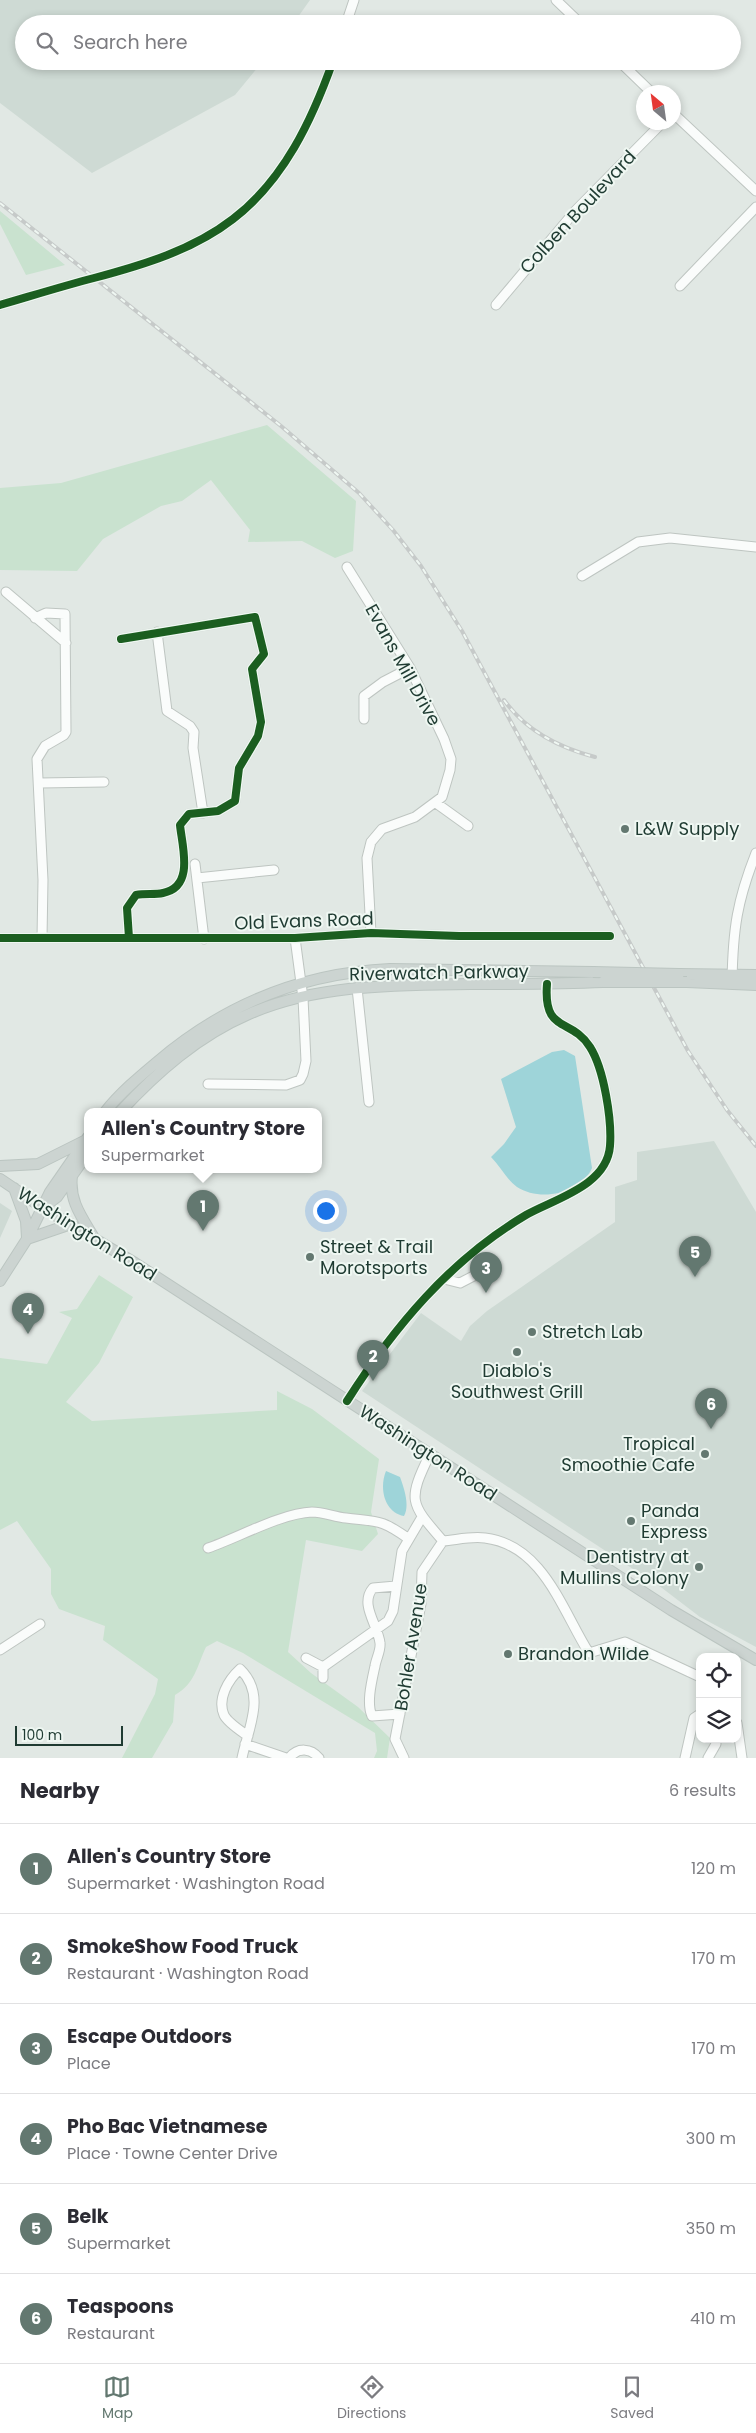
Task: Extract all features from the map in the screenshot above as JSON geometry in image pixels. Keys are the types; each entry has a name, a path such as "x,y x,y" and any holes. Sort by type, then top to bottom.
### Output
{"main road":[{"name":"Riverwatch Parkway","path":"109,1108 139,1077 191,1034 234,1009 300,983 359,971 390,969 593,972 732,979 756,975"},
{"name":"Riverwatch Parkway","path":"124,1108 152,1078 195,1044 248,1014 302,998 357,988 402,985 547,984 683,978"},
{"name":"Riverwatch Parkway","path":"732,979 756,985"},
{"path":"0,1166 38,1164 84,1140"},
{"path":"0,1282 27,1239 50,1192 84,1142"},
{"path":"43,1208 57,1197 84,1159"},
{"path":"72,1176 71,1192 73,1201 95,1239"},
{"name":"Washington Road","path":"0,1179 671,1610 756,1660"},
{"path":"14,1188 26,1221 27,1239"},
{"path":"27,1239 71,1224"}],"street":[{"path":"349,15 354,0"},
{"path":"558,1 572,15"},
{"path":"0,306 177,252 210,235 234,218 264,188 304,134 329,70"},
{"path":"628,70 644,85"},
{"path":"681,121 756,191"},
{"name":"Colben Boulevard","path":"496,305 576,210 655,130"},
{"path":"680,286 756,206"},
{"path":"582,576 638,542 670,538 756,547"},
{"name":"Evans Mill Drive","path":"347,567 410,668 444,739 451,759 450,770 442,797 436,803"},
{"path":"6,592 34,618 66,643"},
{"path":"34,618 46,613 65,614 66,643 66,732 45,746 37,760 40,783 43,880 42,938"},
{"path":"121,638 255,617 264,654 252,669 261,722 258,736 239,768 235,801 218,811 189,814 180,825 186,868 182,878 174,888 163,893 149,892 136,895 127,908 129,938"},
{"path":"157,632 166,711 190,726 194,732 193,748 203,813"},
{"path":"364,719 364,696 383,682 410,668"},
{"path":"40,783 104,782"},
{"path":"371,933 367,858 371,842 382,829 415,817 436,803 468,826"},
{"path":"732,979 736,918 741,891 756,853"},
{"path":"195,864 204,938"},
{"path":"196,878 274,870"},
{"name":"Old Evans Road","path":"0,938 295,938 371,933 459,936 610,936"},
{"path":"208,1084 278,1086 300,1080 306,1061 302,998 295,938"},
{"path":"347,1401 372,1362 419,1304 444,1279 490,1239 527,1215 584,1186 595,1176 610,1148 606,1098 595,1055 582,1038 552,1018 548,1012 547,984"},
{"path":"357,988 369,1102"},
{"path":"444,1279 460,1283 487,1269"},
{"path":"430,1454 414,1490 415,1504 422,1518 443,1541 486,1538 516,1548 544,1574 589,1652 625,1642 696,1675"},
{"path":"208,1548 292,1516 313,1512 336,1517 371,1519 388,1524 409,1539"},
{"path":"323,1678 324,1667 388,1621 393,1611 402,1551 422,1518"},
{"name":"Bohler Avenue","path":"404,1758 395,1739 421,1604 422,1572 443,1541"},
{"path":"396,1586 373,1588 368,1594 367,1602 377,1629 380,1645 374,1667 368,1709 372,1716 400,1714"},
{"path":"0,1650 40,1624"},
{"path":"306,1658 324,1667"},
{"path":"242,1758 246,1740 255,1714 253,1688 247,1675 240,1669 224,1692 222,1704 225,1716 246,1740 288,1758 297,1751 303,1750 314,1753 319,1758"},
{"path":"686,1758 694,1718 696,1717"},
{"path":"708,1758 716,1743"},
{"path":"740,1743 742,1758"}],"shaded area":[{"path":"0,0 310,0 299,15 15,15 15,70 256,70 235,95 92,173 0,103"},
{"path":"714,1141 756,1212 756,1647 700,1617 662,1588 362,1391 421,1313 461,1341 470,1326 487,1311 615,1222 615,1187 637,1180 637,1152"},
{"path":"0,1203 12,1211 0,1238"}],"green space":[{"path":"0,211 65,265 26,275 0,224"},
{"path":"267,425 356,501 353,551 335,558 302,541 248,542 250,530 211,480 182,501 161,506 103,539 77,571 0,570 0,488 61,483"},
{"path":"99,1275 133,1297 99,1363 66,1402 92,1421 277,1410 277,1391 312,1409 379,1459 371,1512 378,1534 362,1551 306,1540 288,1652 311,1673 358,1707 390,1738 387,1758 374,1758 377,1751 375,1733 243,1653 217,1641 206,1647 191,1680 182,1691 175,1695 173,1722 152,1758 122,1758 155,1694 158,1679 103,1640 105,1626 59,1609 51,1594 51,1569 17,1521 0,1530 0,1358 47,1364 72,1318 59,1312 77,1309"}],"water":[{"path":"564,1050 575,1056 592,1168 587,1177 579,1184 559,1193 537,1194 526,1192 510,1181 491,1157 504,1144 516,1127 501,1079 552,1052"},
{"path":"386,1471 400,1477 405,1491 406,1512 404,1516 392,1510 385,1498 383,1485"}],"railway":[{"path":"0,203 281,426 359,493 393,530 421,566 462,631 688,1051 727,1110 756,1146"},
{"path":"504,700 523,721 545,737 569,749 595,757"}],"cycle path":[{"path":"0,305 131,268 184,248 218,230 251,203 282,167 306,127 330,70"},
{"path":"121,639 255,617 264,654 252,669 261,722 258,736 239,768 235,801 218,811 189,814 180,825 184,865 179,883 173,889 163,893 136,895 127,908 129,938"},
{"path":"0,938 295,938 371,933 459,936 610,936"},
{"path":"347,1401 404,1321 448,1274 498,1233 526,1215 577,1190 600,1171 607,1160 610,1146 610,1123 606,1095 599,1068 590,1047 583,1038 560,1023 549,1011 547,984"}],"place":[{"name":"L&W Supply","path":"625,829"},
{"name":"Allen's Country Store","path":"203,1231"},
{"name":"Street & Trail Morotsports","path":"310,1257"},
{"name":"Belk","path":"695,1277"},
{"name":"Escape Outdoors","path":"486,1293"},
{"name":"Stretch Lab","path":"532,1332"},
{"name":"Pho Bac Vietnamese","path":"28,1334"},
{"name":"Diablo's Southwest Grill","path":"517,1352"},
{"name":"SmokeShow Food Truck","path":"373,1381"},
{"name":"Teaspoons","path":"711,1429"},
{"name":"Tropical Smoothie Cafe","path":"705,1454"},
{"name":"Panda Express","path":"631,1521"},
{"name":"Dentistry at Mullins Colony","path":"699,1567"},
{"name":"Brandon Wilde","path":"508,1654"}]}
